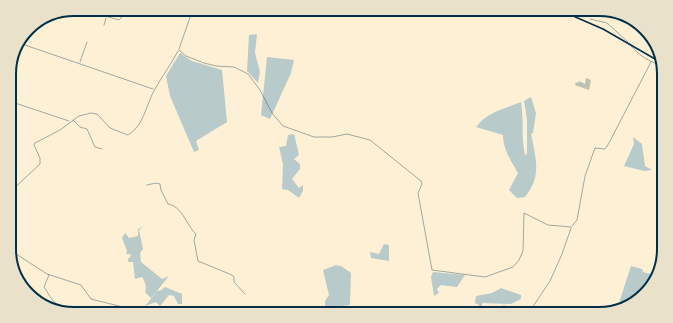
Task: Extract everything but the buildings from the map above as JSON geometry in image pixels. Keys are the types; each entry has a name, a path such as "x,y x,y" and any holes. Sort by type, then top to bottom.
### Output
{"main road":[{"path":"575,16 585,20 655,61"}],"street":[{"path":"104,26 106,17 120,19 123,16"},
{"path":"16,187 36,170 40,164 40,158 34,145 60,130 79,116 91,113 97,114 110,128 128,135 138,125 155,89 179,50 191,16"},
{"path":"590,19 608,22 640,55 656,63"},
{"path":"79,64 87,42"},
{"path":"24,45 155,89"},
{"path":"179,50 186,56 204,63 222,67 234,67 248,74 262,94 272,113 283,126 314,137 332,138 347,134 370,140 421,181 422,184 418,193 432,270 485,277 513,267 519,260 523,251 524,213 548,225 571,227"},
{"path":"533,307 550,281 562,254 571,227 577,220 585,176 595,148 605,149 609,143 652,62"},
{"path":"16,103 70,122"},
{"path":"73,120 80,127 87,129 95,147 102,148"},
{"path":"147,185 156,183 160,184 161,190 168,204 172,204 184,216 190,230 196,234 194,240 198,261 232,275 234,282 245,294"},
{"path":"16,254 49,275 81,285 90,299 123,307"},
{"path":"49,275 44,287 53,301 58,305"}],"shaded area":[{"path":"257,34 255,53 260,72 258,83 247,71 249,35"},
{"path":"180,53 192,61 222,70 227,122 196,141 199,150 194,152 170,96 166,76"},
{"path":"267,57 294,60 291,73 270,119 261,115"},
{"path":"531,97 536,113 533,133 531,134 536,159 536,174 534,182 525,197 517,198 509,190 518,173 506,150 503,135 476,127 491,114 521,102 524,148 525,155 527,154 527,119 524,101"},
{"path":"294,134 299,155 294,159 300,164 300,169 292,179 299,188 303,185 303,191 299,198 288,190 282,189 283,164 279,147 286,146 288,135"},
{"path":"633,137 642,144 645,166 652,170 644,171 624,166 634,144"},
{"path":"143,226 139,230 143,249 140,253 141,262 162,279 169,276 151,298 145,292 145,284 142,277 135,279 133,262 128,262 128,259 131,256 130,254 126,254 127,251 122,238 125,233 129,238 138,236 138,229"},
{"path":"384,244 389,245 389,261 371,258 370,252 379,254"},
{"path":"336,265 341,266 351,273 350,305 325,307 325,301 329,295 323,270"},
{"path":"631,266 642,269 643,272 651,274 643,287 637,293 619,304"},
{"path":"433,272 465,275 457,287 441,285 437,289 439,293 434,296 431,277"},
{"path":"165,287 182,294 182,304 178,304 174,296 169,295 160,306 156,302 145,306 158,290 160,291"},
{"path":"501,288 521,295 521,299 511,304 482,303 482,306 491,307 479,307 479,305 475,303 476,296 492,293"}]}
